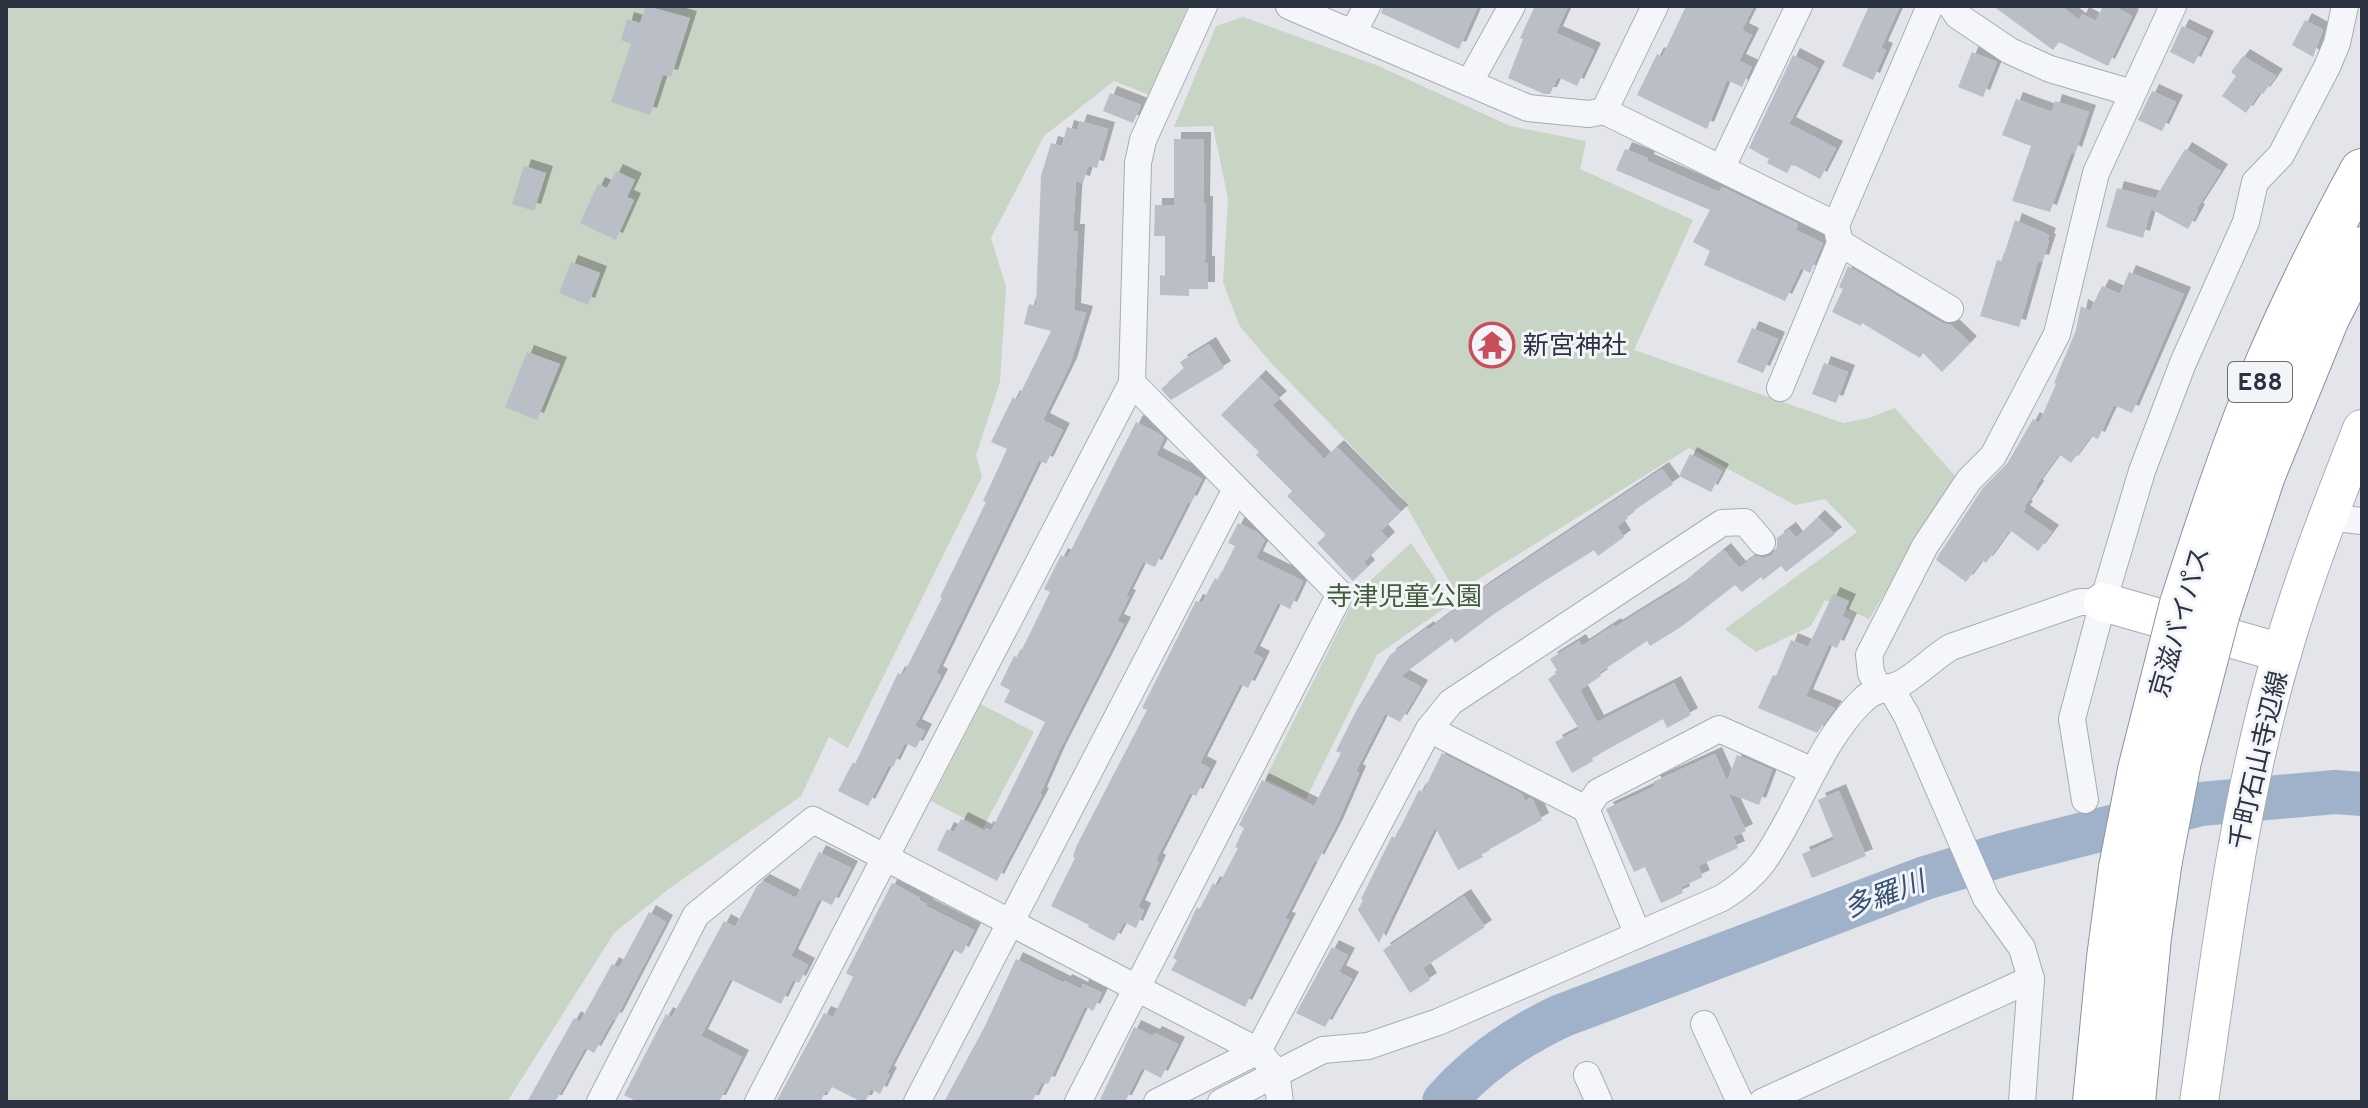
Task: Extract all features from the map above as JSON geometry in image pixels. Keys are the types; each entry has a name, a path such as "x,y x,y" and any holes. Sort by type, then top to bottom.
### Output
{"highway":[{"name":"京滋バイパス","path":"2200,608 2215,503 2268,363 2330,229 2362,171"},
{"name":"京滋バイパス","path":"2133,1102 2148,952 2141,864 2140,770 2200,608 2258,488 2327,318 2362,249"},
{"name":"京滋バイパス","path":"2095,1102 2109,958 2141,864"}],"main road":[{"name":"千町石山寺辺線","path":"2199,1102 2241,827 2254,768 2282,653 2345,519 2362,429"},
{"path":"2103,602 2282,653"},
{"path":"2206,1053 2209,1102"}],"street":[{"path":"758,1102 1132,383 1138,179 1143,140 1204,6"},
{"path":"1289,6 1528,108 1589,114 1604,111 1722,167 1838,234 1950,309"},
{"path":"1353,33 1367,6"},
{"path":"1469,83 1512,6"},
{"path":"1604,111 1655,6"},
{"path":"1722,167 1799,6"},
{"path":"1780,388 1930,6"},
{"path":"1951,6 1958,16 2010,51 2050,69 2132,93"},
{"path":"2022,1102 2031,979 2022,948 1982,888 1907,716 1871,673 1869,655 1925,546 1969,480 1993,456 2057,334 2096,173 2173,6"},
{"path":"2085,800 2072,719 2142,471 2183,363 2246,222 2255,182 2281,155 2327,67 2337,43 2345,6"},
{"path":"1078,1102 1340,594 1132,383"},
{"path":"917,1102 1236,489"},
{"path":"1157,1102 1258,1051 1429,729 1451,702 1722,523 1745,522 1762,542"},
{"path":"1221,1102 1323,1050 1368,1046 1438,1022 1722,898 1745,882 1762,864 1813,771 1849,716 1865,698 1903,682 1951,647 2080,602 2103,602"},
{"path":"1429,729 1586,809 1638,935"},
{"path":"1586,809 1598,792 1719,729 1813,771"},
{"path":"600,1102 696,915 813,820 1258,1051 1276,1072 1280,1102"},
{"path":"1762,1102 2031,979"},
{"path":"1704,1024 1740,1102"},
{"path":"1587,1075 1599,1102"}],"green space":[{"path":"6,6 1188,6 1149,95 1114,81 1044,136 991,238 1006,287 1000,382 976,455 982,477 848,748 829,737 801,796 670,888 614,933 507,1102 6,1102"},
{"path":"1243,17 1376,65 1510,126 1586,141 1580,169 1693,220 1634,350 1843,423 1869,418 1895,408 1956,477 1869,619 1825,600 1811,626 1756,652 1725,629 1857,532 1825,499 1795,505 1689,448 1456,593 1401,497 1271,363 1239,325 1223,282 1228,199 1213,126 1174,127 1216,26"},
{"name":"寺津児童公園","path":"1411,543 1452,603 1377,655 1306,799 1265,779 1357,593"},
{"path":"981,704 1034,732 983,828 931,801"}],"building":[{"path":"646,6 690,18 671,77 663,75 650,115 611,102 631,44 621,40 627,19 640,23"},
{"path":"1383,6 1478,6 1459,49 1381,13"},
{"path":"1535,6 1568,6 1556,33 1594,50 1577,86 1558,77 1550,94 1544,94 1508,78 1523,39 1520,38"},
{"path":"1686,6 1754,6 1742,30 1752,35 1739,61 1752,67 1742,87 1727,80 1707,129 1637,95 1657,54 1662,57"},
{"path":"1869,6 1900,6 1881,48 1886,50 1873,80 1842,66"},
{"path":"1993,6 2061,6 2079,20 2082,14 2096,21 2103,6 2113,6 2132,16 2108,66 2059,42 2053,50"},
{"path":"2305,20 2323,30 2313,57 2292,45"},
{"path":"2182,26 2207,38 2194,64 2170,52"},
{"path":"1972,52 1997,62 1983,97 1958,87"},
{"path":"1793,55 1818,68 1789,124 1836,148 1820,179 1792,164 1787,173 1767,163 1769,159 1749,148"},
{"path":"2243,56 2276,76 2246,113 2222,96 2236,76 2231,72"},
{"path":"2152,91 2176,102 2162,131 2138,120"},
{"path":"1110,93 1141,105 1133,123 1103,111"},
{"path":"2016,99 2052,112 2055,101 2089,112 2050,212 2012,201 2031,146 2002,135"},
{"path":"1080,121 1108,129 1097,168 1088,166 1083,183 1076,181 1073,231 1078,231 1074,310 1086,313 1070,365 1043,420 1063,430 1046,464 1039,460 936,673 941,676 915,726 925,731 916,748 905,743 893,767 889,765 868,806 838,791 853,762 855,764 898,673 903,675 942,598 1007,449 991,442 1013,397 1017,400 1051,331 1024,324 1029,304 1036,306 1041,176 1051,143 1062,146 1067,127 1077,130"},
{"path":"1174,139 1204,139 1203,203 1206,203 1208,289 1189,289 1189,296 1160,295 1160,275 1165,276 1165,236 1154,236 1155,205 1174,205"},
{"path":"1625,149 1719,192 1722,187 1798,224 1796,230 1823,243 1810,273 1801,268 1785,301 1704,265 1710,251 1693,242 1710,210 1616,170"},
{"path":"2185,149 2221,171 2196,210 2188,229 2151,209 2143,238 2106,227 2117,188 2154,198 2153,202"},
{"path":"524,166 546,173 534,211 512,204"},
{"path":"616,171 635,180 627,197 634,200 616,240 580,223 598,184 607,188"},
{"path":"2015,220 2049,235 2019,327 1980,316 1997,260 2002,261"},
{"path":"571,262 600,273 588,305 559,293"},
{"path":"1848,266 1942,323 1951,325 1970,343 1942,372 1923,353 1920,358 1862,323 1861,326 1832,312 1843,289 1839,287"},
{"path":"2129,272 2184,294 2132,413 2114,405 2098,439 2091,436 2071,463 2059,454 2036,486 2023,512 2052,532 2038,551 2010,530 1986,563 1982,560 1966,582 1936,560 1938,556 1982,489 2007,464 2033,419 2039,423 2076,330 2081,306 2090,311 2102,286 2120,294"},
{"path":"1752,328 1778,339 1763,373 1737,362"},
{"path":"1209,344 1224,368 1171,400 1161,389 1184,369 1180,362"},
{"path":"527,352 560,364 537,420 505,407"},
{"path":"1824,363 1848,372 1836,403 1812,394"},
{"path":"1259,377 1280,398 1272,405 1324,459 1337,447 1401,512 1381,531 1388,539 1364,562 1368,567 1353,581 1317,543 1326,535 1287,496 1292,491 1256,455 1259,452 1221,415"},
{"path":"1136,422 1164,439 1156,455 1202,479 1155,567 1143,562 1117,621 1124,624 997,881 937,850 947,829 954,832 961,819 991,831 1045,722 1004,702 1010,690 1000,685 1014,656 1018,658 1050,592 1044,589 1061,555 1067,558"},
{"path":"1690,454 1722,471 1711,492 1679,476"},
{"path":"1662,469 1673,484 1626,516 1628,518 1617,526 1624,537 1598,556 1594,550 1546,580 1455,643 1452,638 1401,676 1421,687 1400,722 1385,714 1356,771 1359,773 1336,826 1285,919 1289,920 1245,1007 1171,970 1177,960 1173,958 1197,907 1200,909 1213,883 1218,886 1238,848 1235,847 1244,828 1239,825 1262,780 1314,806 1341,753 1336,751 1356,711 1390,655"},
{"path":"1818,517 1835,534 1786,572 1781,566 1742,592 1735,585 1681,627 1650,646 1647,641 1599,673 1601,676 1580,690 1597,722 1674,683 1691,715 1667,728 1663,719 1592,758 1593,761 1572,773 1555,742 1579,729 1548,679 1558,672 1550,659 1579,641 1582,646 1678,588 1724,550 1739,568 1755,556 1764,558 1772,555 1777,547 1777,538 1789,529 1796,538"},
{"path":"1238,523 1257,532 1265,540 1256,558 1303,581 1290,609 1278,603 1253,653 1263,658 1248,688 1240,684 1200,763 1210,768 1196,796 1190,793 1156,860 1159,862 1138,907 1144,910 1136,928 1124,922 1114,941 1051,906 1075,858 1076,847 1147,710 1142,708 1196,601 1202,603 1235,546 1228,543"},
{"path":"1833,594 1849,601 1842,616 1850,620 1837,648 1829,644 1806,696 1835,708 1817,733 1758,708 1791,640 1808,647"},
{"path":"1442,753 1522,794 1525,801 1533,800 1542,820 1458,870 1435,827 1379,943 1358,910 1361,899 1392,836 1395,838 1419,790 1423,792"},
{"path":"1715,754 1727,781 1737,755 1772,770 1759,805 1728,793 1746,831 1733,837 1738,848 1698,866 1703,877 1681,887 1683,893 1661,903 1645,867 1634,872 1606,809 1655,786 1653,782"},
{"path":"1839,791 1866,856 1812,878 1802,854 1834,840 1818,800"},
{"path":"819,852 851,868 832,905 819,899 791,956 808,965 799,983 793,980 781,1004 730,979 701,1036 742,1057 719,1102 638,1102 624,1095 666,1014 672,1017 724,921 735,927 757,886 763,881 796,898"},
{"path":"892,883 920,898 926,906 974,930 962,954 952,949 887,1073 890,1074 880,1094 871,1089 865,1102 862,1102 832,1087 829,1092 826,1090 820,1102 776,1102 824,1013 833,1017 853,977 846,973"},
{"path":"1464,896 1485,927 1423,968 1430,980 1410,993 1383,950"},
{"path":"649,912 666,922 615,1020 594,1053 585,1048 555,1102 527,1102 574,1018 580,1022 612,964 619,968"},
{"path":"1332,947 1348,955 1339,972 1352,979 1325,1027 1296,1013"},
{"path":"1016,959 1064,983 1081,989 1083,984 1102,993 1093,1011 1085,1006 1048,1084 1042,1082 1032,1102 944,1102 985,1026"},
{"path":"1134,1027 1178,1044 1161,1078 1142,1068 1125,1102 1099,1102"}],"waterway":[{"name":"多羅川","path":"1444,1102 1470,1075 1498,1053 1561,1016 1925,878 2201,804 2335,792 2362,794"}],"place":[{"name":"新宮神社","path":"1492,345"}]}
